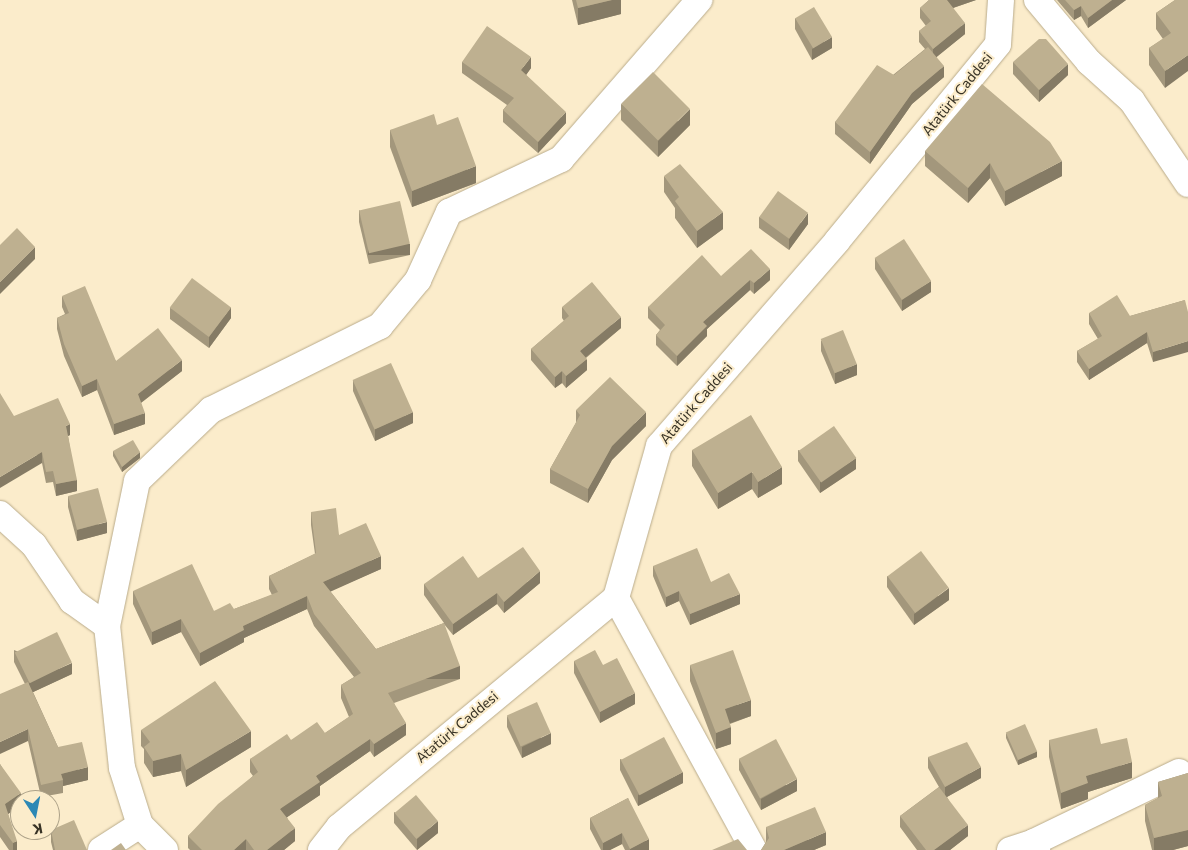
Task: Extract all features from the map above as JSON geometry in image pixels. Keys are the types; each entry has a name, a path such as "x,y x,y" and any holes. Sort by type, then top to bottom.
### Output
{"street":[{"path":"166,850 140,825 122,768 107,626 137,481 210,410 380,326 410,293 449,212 561,159 699,0"},
{"name":"Atatürk Caddesi","path":"321,850 339,827 616,598 659,446 837,241 998,44 1001,0"},
{"path":"1036,0 1089,62 1132,100 1188,184"},
{"path":"0,514 34,545 72,601 107,626"},
{"path":"616,598 754,850"},
{"path":"1027,847 1179,772"},
{"path":"101,850 140,825"}],"building":[{"path":"576,0 612,0 578,8"},
{"path":"929,0 947,0 965,23 933,49 919,31 931,21 920,8"},
{"path":"1065,0 1112,0 1088,18 1081,6 1074,10"},
{"path":"1175,0 1188,0 1188,55 1165,71 1149,48 1171,33 1156,13"},
{"path":"814,7 832,37 813,48 795,18"},
{"path":"487,26 531,57 521,70 566,112 538,142 503,110 514,98 462,62"},
{"path":"1039,39 1046,39 1068,64 1039,90 1013,62"},
{"path":"928,47 944,66 912,93 870,152 835,122 877,65 894,75"},
{"path":"653,72 690,109 658,141 621,104"},
{"path":"982,84 1050,142 1062,161 1005,191 990,163 968,188 925,151"},
{"path":"434,114 437,125 458,117 476,166 412,191 390,130"},
{"path":"680,164 723,212 697,231 675,201 679,197 664,176"},
{"path":"778,191 808,213 789,239 759,217"},
{"path":"400,201 410,244 369,253 359,210"},
{"path":"17,228 35,247 0,282 0,245"},
{"path":"904,239 931,281 902,300 875,258"},
{"path":"751,249 770,269 754,283 750,280 703,322 707,326 677,356 656,335 665,325 648,307 702,255 721,276"},
{"path":"192,278 231,307 209,337 170,308"},
{"path":"592,282 621,317 580,351 587,359 566,376 562,371 555,377 531,349 569,316 562,307"},
{"path":"85,286 116,361 158,328 182,360 138,394 145,413 114,424 97,379 82,386 64,344 57,318 69,313 62,296"},
{"path":"1117,295 1130,316 1185,300 1188,312 1188,341 1153,352 1147,332 1089,369 1077,351 1102,336 1089,313"},
{"path":"843,330 857,364 835,373 821,339"},
{"path":"391,363 413,412 375,429 353,380"},
{"path":"610,377 646,412 612,446 588,489 550,469 580,415 576,410"},
{"path":"0,393 14,416 58,398 70,424 66,426 77,480 56,484 53,471 46,472 42,452 0,477"},
{"path":"751,415 782,467 758,482 752,472 718,493 692,450"},
{"path":"834,426 856,458 821,483 799,451"},
{"path":"133,440 140,452 122,467 113,451"},
{"path":"98,488 107,522 77,530 68,496"},
{"path":"336,508 339,535 366,523 381,556 323,582 376,649 444,623 460,666 388,693 406,723 374,744 370,739 316,776 320,782 280,809 295,828 267,850 254,850 246,839 234,850 202,850 188,836 218,804 258,772 250,759 287,734 291,740 317,722 325,733 353,714 341,685 361,673 314,614 307,596 243,626 244,630 200,653 181,619 152,632 133,591 192,564 214,611 230,603 234,609 278,592 269,576 316,553 311,512"},
{"path":"523,547 540,571 504,602 497,593 453,624 424,584 463,556 478,578"},
{"path":"697,548 711,582 729,573 740,594 690,614 679,591 666,597 653,566"},
{"path":"921,551 949,588 915,613 887,576"},
{"path":"57,632 72,663 30,683 15,653"},
{"path":"595,650 603,665 617,658 635,693 600,712 574,661"},
{"path":"733,650 751,700 725,709 731,727 716,733 690,665"},
{"path":"215,681 251,731 186,770 181,754 153,761 144,747 150,742 141,730"},
{"path":"28,682 58,747 82,742 88,767 61,774 63,780 41,785 28,729 0,742 0,694"},
{"path":"537,702 551,733 521,746 507,715"},
{"path":"1025,724 1037,751 1018,760 1006,733"},
{"path":"1097,728 1101,744 1127,738 1132,762 1086,776 1088,783 1061,793 1049,740"},
{"path":"664,737 683,772 640,795 621,760"},
{"path":"776,739 797,779 760,798 739,759"},
{"path":"967,742 981,767 945,787 928,757"},
{"path":"0,764 19,790 10,790 10,801 5,804 10,819 10,839 0,825"},
{"path":"1188,773 1188,830 1154,838 1145,805 1162,796 1158,782"},
{"path":"939,787 968,825 934,850 926,850 900,816"},
{"path":"416,795 438,821 416,839 395,813"},
{"path":"628,798 649,839 630,849 622,833 603,843 590,818"},
{"path":"815,807 826,832 784,850 761,850 769,838 766,827"},
{"path":"74,820 87,850 55,850 53,840 60,840 60,826"},
{"path":"738,839 747,850 712,850"},
{"path":"121,843 126,850 111,850"}]}
